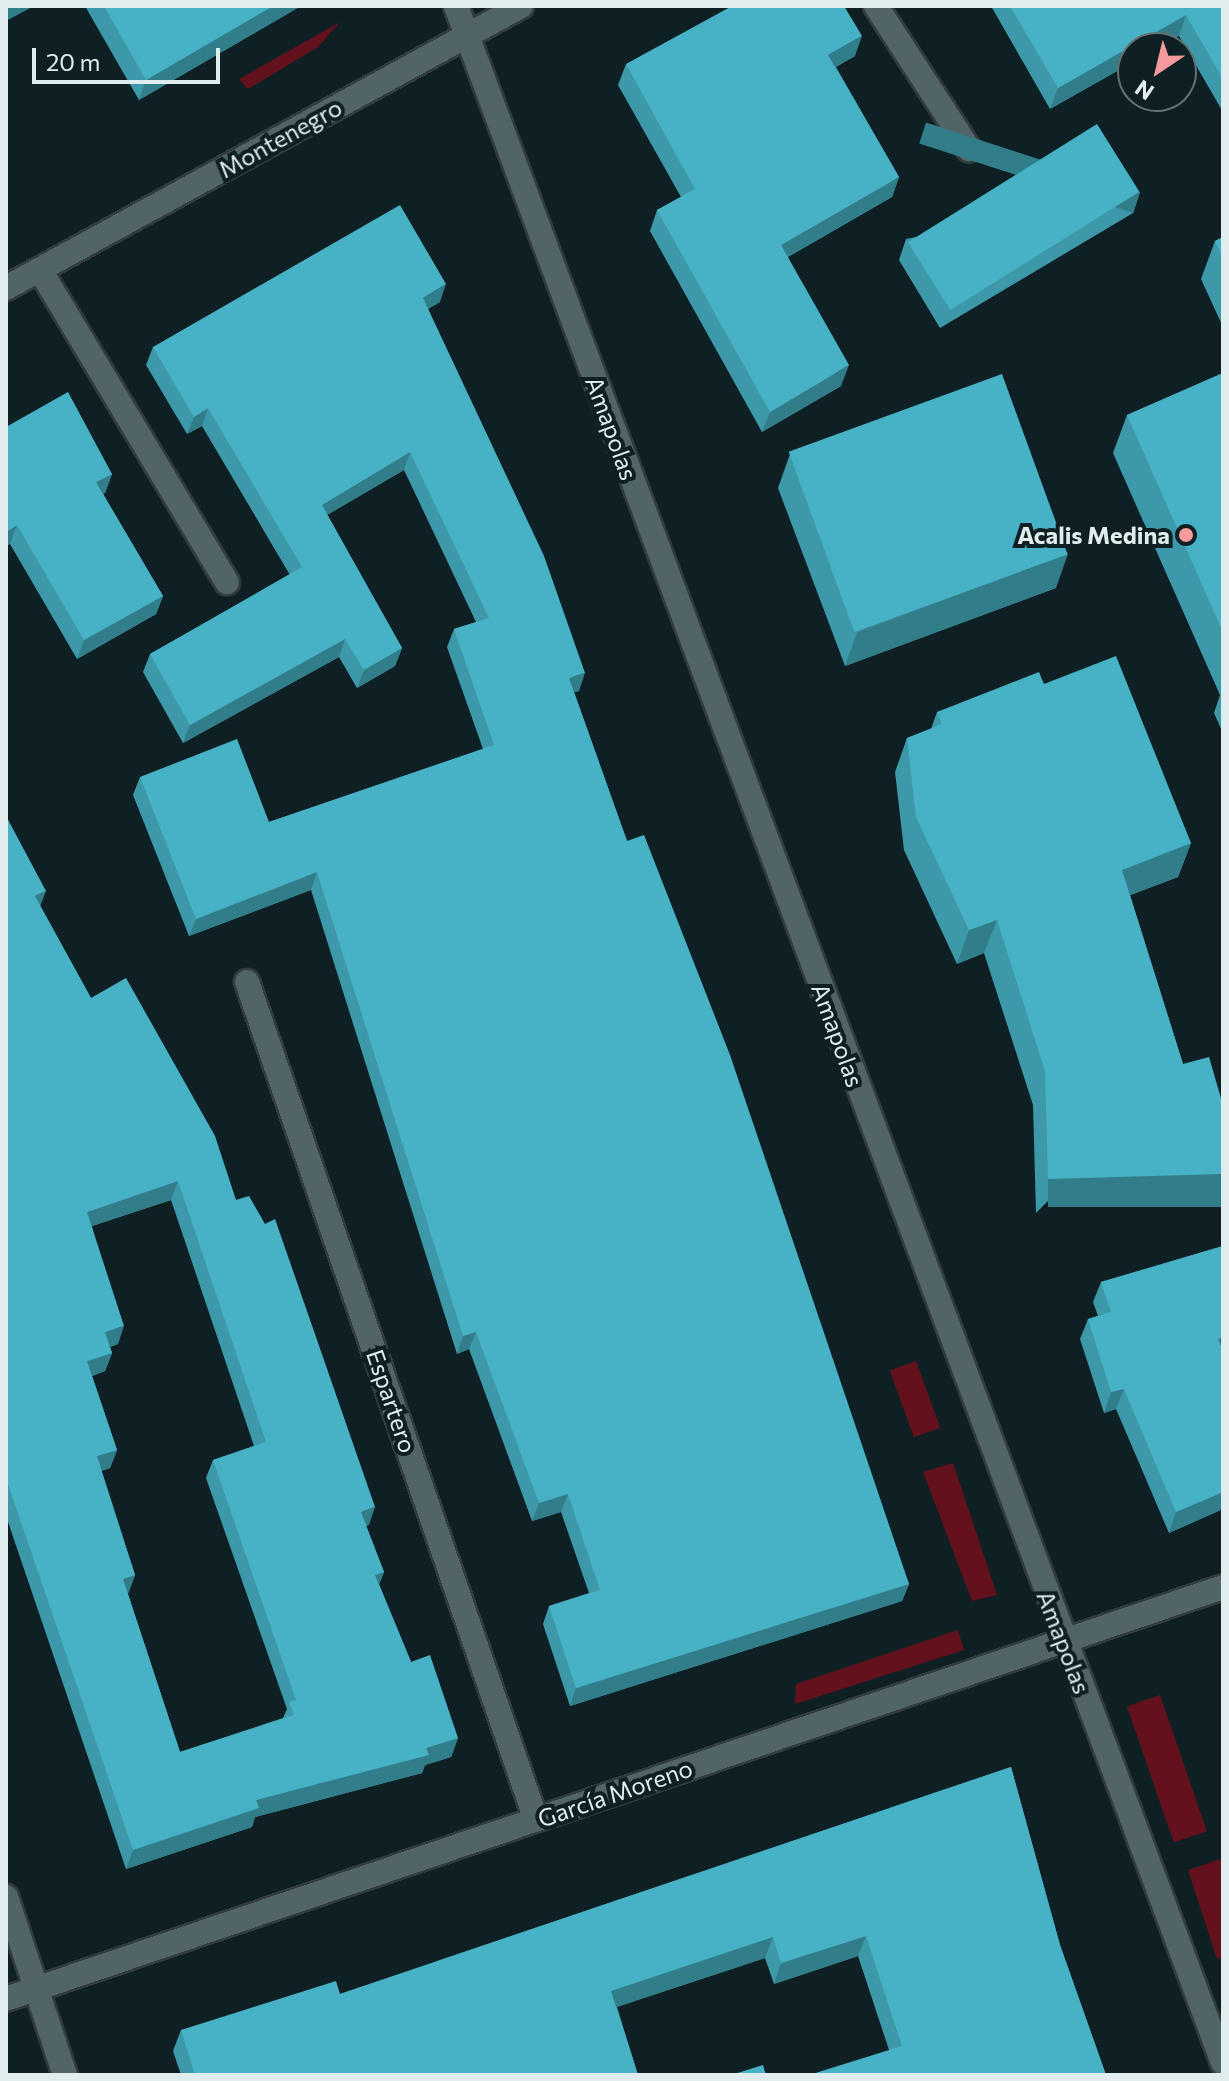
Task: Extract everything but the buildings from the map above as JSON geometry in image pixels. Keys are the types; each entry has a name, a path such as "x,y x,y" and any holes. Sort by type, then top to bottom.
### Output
{"street":[{"name":"Amapolas","path":"456,6 1223,2063"},
{"name":"Montenegro","path":"6,288 521,6"},
{"path":"876,6 969,149"},
{"path":"40,270 227,582"},
{"name":"Espartero","path":"247,982 536,1820"},
{"name":"García Moreno","path":"6,1999 1223,1587"},
{"path":"6,1897 65,2075"}],"shaded area":[{"path":"340,22 318,47 248,89 239,79"},
{"path":"916,1361 940,1428 914,1437 890,1371"},
{"path":"953,1463 997,1595 972,1601 923,1472"},
{"path":"958,1630 964,1650 795,1704 796,1684"},
{"path":"1160,1695 1207,1831 1174,1843 1127,1706"},
{"path":"1221,1859 1223,1956 1217,1959 1188,1870"}],"place":[{"name":"Acalis Medina","path":"1186,535"}]}
